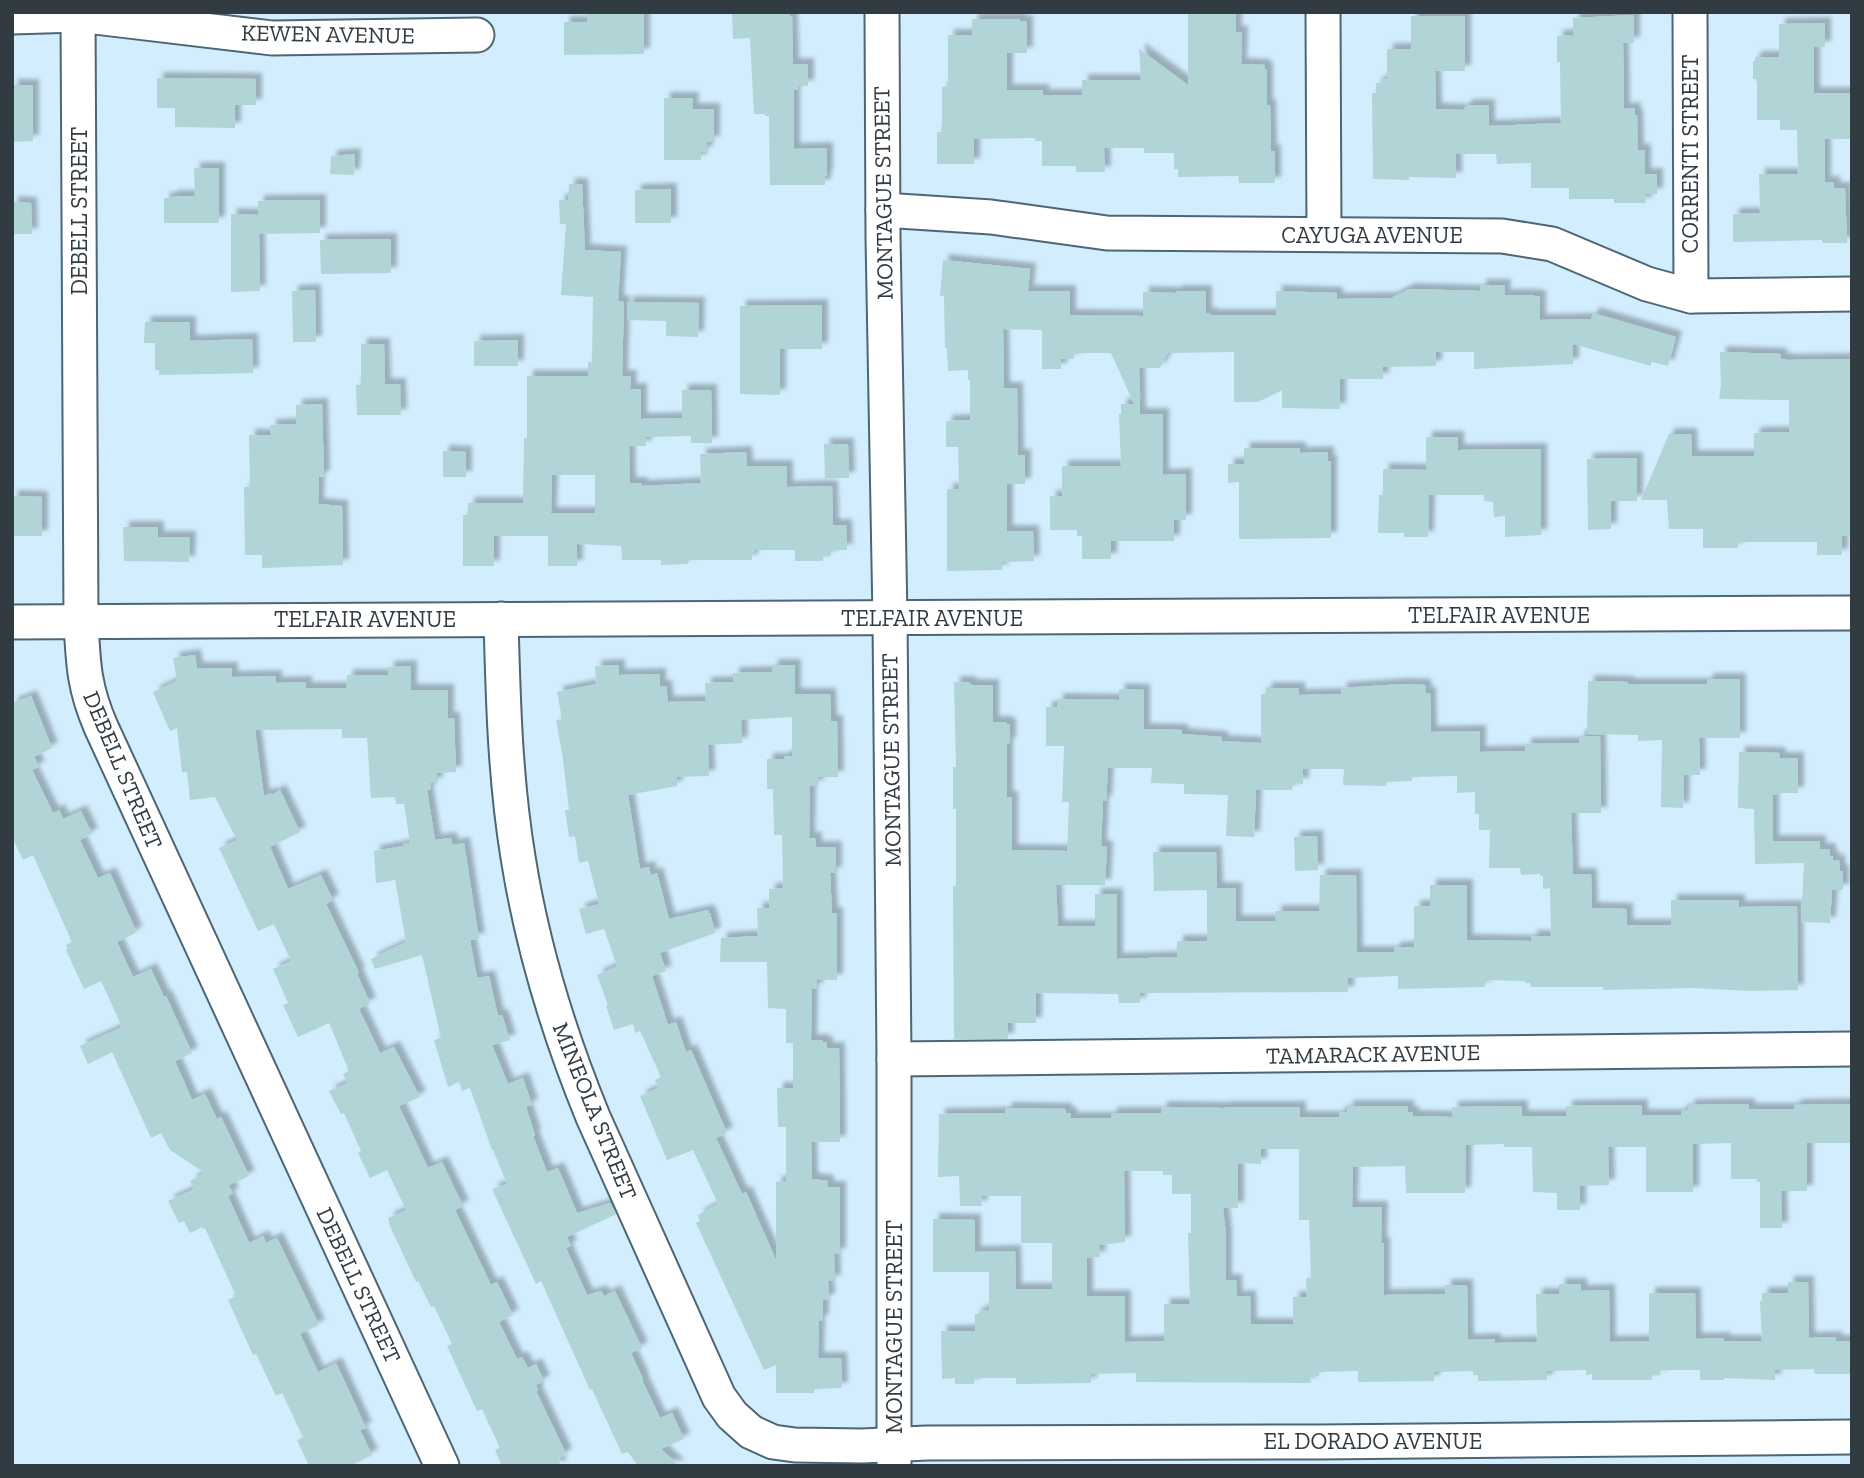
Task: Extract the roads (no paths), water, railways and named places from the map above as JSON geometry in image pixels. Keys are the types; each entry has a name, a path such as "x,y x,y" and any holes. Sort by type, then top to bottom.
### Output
{"street":[{"name":"MONTAGUE STREET","path":"882,12 894,1059 894,1455"},
{"path":"1323,12 1324,234"},
{"name":"CORRENTI STREET","path":"1690,12 1691,296"},
{"name":"KEWEN AVENUE","path":"12,17 78,13 272,37 477,35"},
{"name":"DEBELL STREET","path":"78,13 81,621 85,682 92,706 442,1466"},
{"name":"CAYUGA AVENUE","path":"883,210 991,217 1107,233 1502,236 1552,244 1647,284 1691,296 1852,294"},
{"name":"TELFAIR AVENUE","path":"12,622 1852,613"},
{"name":"MINEOLA STREET","path":"501,619 503,701 512,811 526,900 548,988 573,1067 593,1117 719,1397 732,1415 751,1432 773,1442 894,1455"},
{"name":"TAMARACK AVENUE","path":"894,1059 1852,1049"},
{"name":"EL DORADO AVENUE","path":"894,1455 1318,1454 1852,1437"}]}
